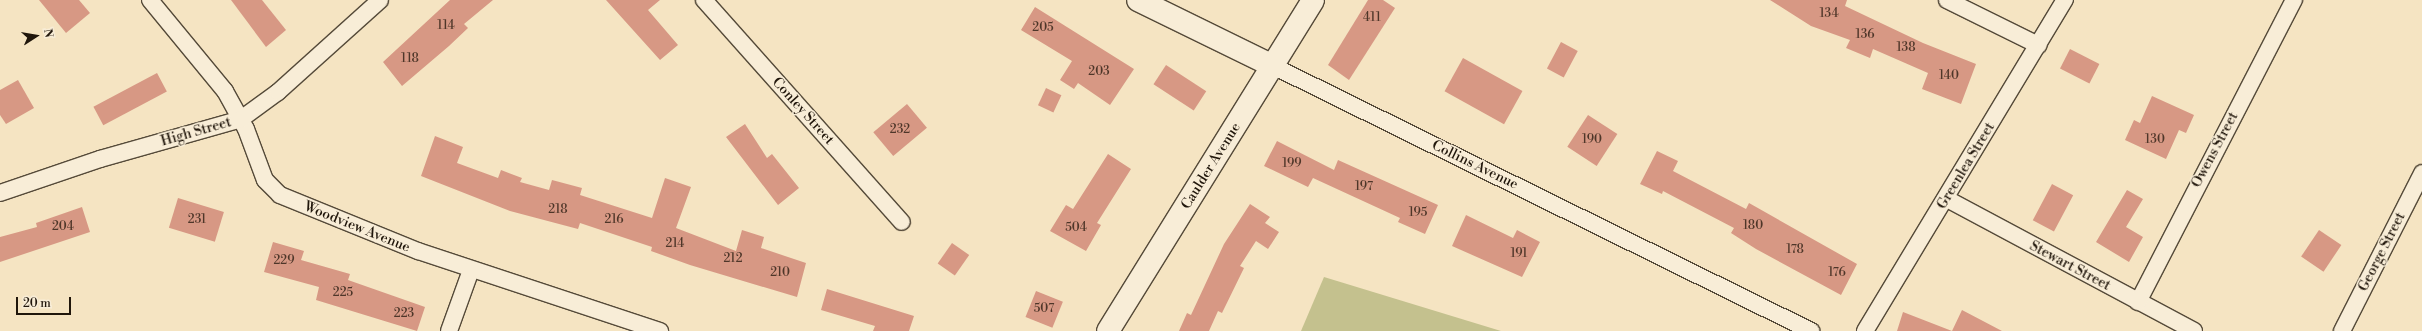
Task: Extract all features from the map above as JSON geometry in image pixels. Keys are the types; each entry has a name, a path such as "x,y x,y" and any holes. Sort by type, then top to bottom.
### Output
{"street":[{"name":"Woodview Avenue","path":"150,0 206,66 241,119 265,180 280,195 471,270 660,331"},
{"name":"High Street","path":"0,193 100,159 241,119 278,92 380,0"},
{"name":"Conley Street","path":"704,0 902,222"},
{"name":"Collins Avenue","path":"1138,0 1811,331"},
{"name":"Caulder Avenue","path":"1108,331 1313,0"},
{"path":"1947,0 2038,45"},
{"name":"Greenlea Street","path":"1865,331 1947,199 2065,0"},
{"name":"Owens Street","path":"2138,302 2294,0"},
{"name":"George Street","path":"2342,331 2422,172"},
{"name":"Stewart Street","path":"1947,199 2194,331"},
{"path":"449,331 471,270"}],"shaded area":[{"path":"1324,277 1501,331 1301,331"}],"building":[{"path":"39,0 79,0 90,13 66,33"},
{"path":"231,0 262,0 286,30 266,47"},
{"path":"450,0 493,0 464,24 468,28 449,46 402,86 383,62"},
{"path":"606,0 660,0 648,10 678,45 660,60"},
{"path":"1368,0 1383,0 1395,8 1349,80 1328,65"},
{"path":"1770,0 1847,0 1845,6 1923,43 1976,64 1961,104 1922,89 1928,73 1873,49 1870,58 1846,48 1850,40 1811,26"},
{"path":"1035,7 1134,69 1110,105 1078,83 1074,89 1060,80 1072,61 1021,30"},
{"path":"1561,42 1578,51 1564,77 1547,68"},
{"path":"2070,49 2099,64 2089,84 2060,69"},
{"path":"1463,58 1522,91 1504,124 1445,91"},
{"path":"1166,65 1206,91 1194,110 1153,84"},
{"path":"157,73 167,92 103,125 93,107"},
{"path":"18,80 34,108 6,124 0,115 0,90"},
{"path":"1046,88 1061,95 1053,112 1038,105"},
{"path":"2152,96 2194,115 2186,133 2179,130 2166,159 2125,140 2134,120 2140,123"},
{"path":"907,104 927,128 893,156 873,132"},
{"path":"1588,115 1617,134 1597,166 1567,147"},
{"path":"745,124 767,158 772,154 799,188 778,205 726,137"},
{"path":"435,136 463,147 457,163 498,178 501,170 522,178 520,182 549,190 552,180 582,188 580,195 652,218 665,178 691,187 676,228 736,251 742,230 764,237 761,248 806,263 797,297 690,265 651,251 652,247 580,223 578,229 510,211 421,176"},
{"path":"1277,141 1334,170 1338,160 1438,205 1425,234 1398,222 1400,218 1313,178 1308,187 1264,166"},
{"path":"1657,151 1678,161 1673,171 1746,209 1749,203 1857,264 1841,295 1756,249 1731,233 1734,228 1663,191 1662,194 1640,184"},
{"path":"1108,154 1131,169 1097,223 1101,225 1086,251 1050,231 1066,205 1073,209"},
{"path":"2052,184 2073,195 2054,231 2033,220"},
{"path":"2127,190 2143,199 2126,227 2143,237 2129,262 2096,242"},
{"path":"178,198 224,212 215,242 169,228"},
{"path":"1250,204 1270,217 1265,223 1279,232 1268,249 1256,241 1240,266 1244,268 1222,313 1218,311 1209,331 1179,331 1187,313 1191,315 1224,244"},
{"path":"82,207 90,232 0,262 0,237 37,227 36,223"},
{"path":"1466,215 1513,238 1517,230 1540,242 1522,277 1452,246"},
{"path":"2319,230 2341,245 2323,272 2301,257"},
{"path":"273,242 304,251 301,260 350,274 348,280 425,307 417,331 316,300 319,287 264,272"},
{"path":"952,243 969,255 955,276 938,263"},
{"path":"827,289 914,316 909,331 873,331 875,326 821,310"},
{"path":"1036,291 1063,302 1052,328 1026,317"},
{"path":"1962,310 2002,331 1952,331"},
{"path":"1903,312 1952,331 1897,331"}]}
